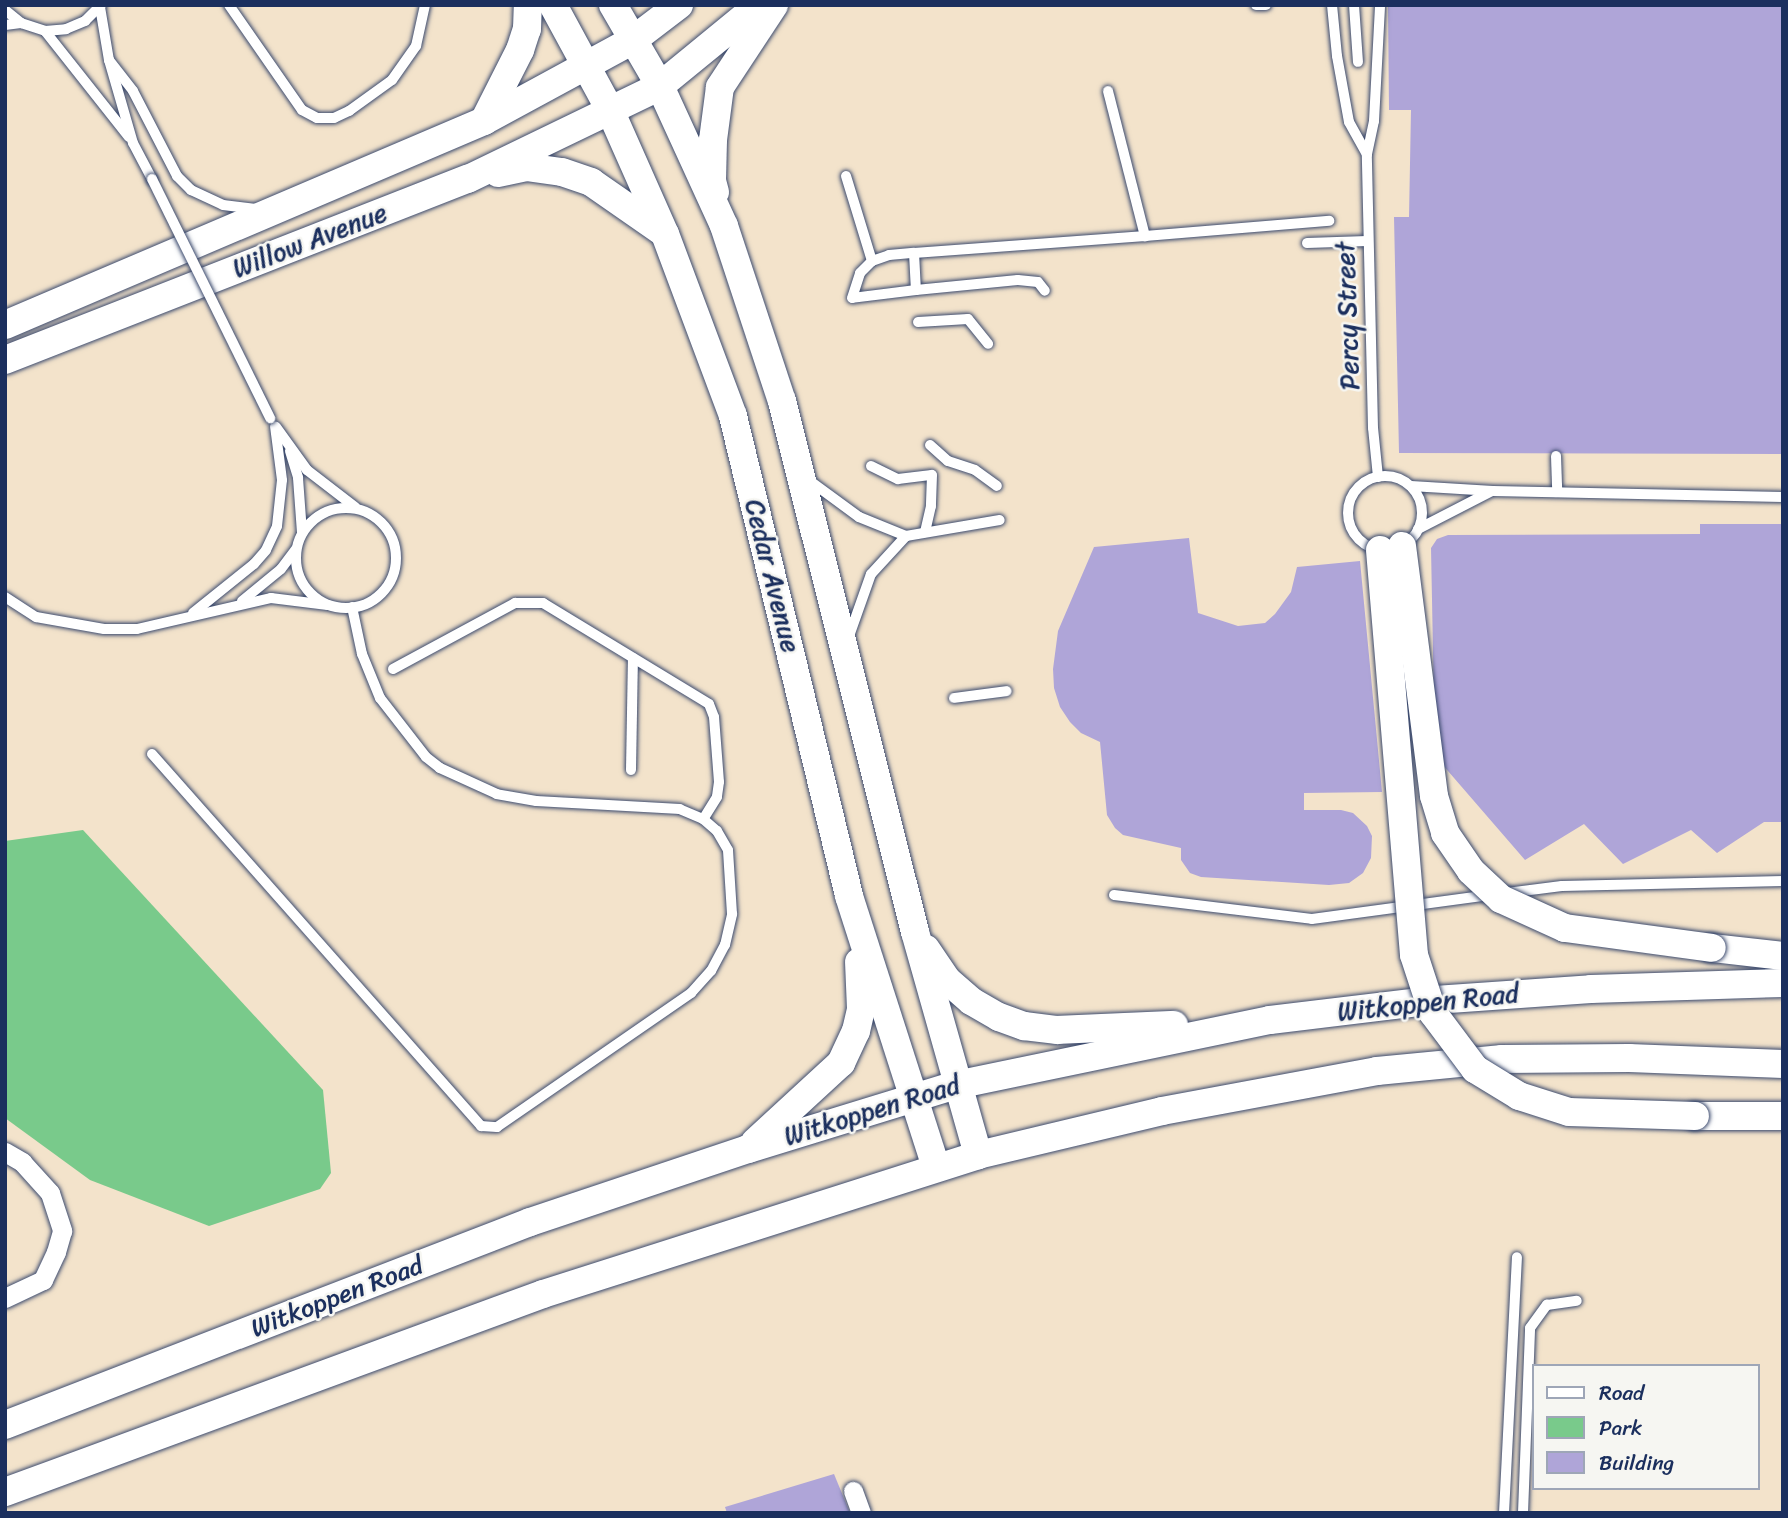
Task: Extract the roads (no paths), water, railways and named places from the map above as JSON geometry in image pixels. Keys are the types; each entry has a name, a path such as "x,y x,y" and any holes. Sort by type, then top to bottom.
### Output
{"main road":[{"path":"484,121 520,50 527,29 528,5"},
{"name":"Cedar Avenue","path":"553,5 610,110 665,234 733,416 849,896 936,1167"},
{"name":"Cedar Avenue","path":"613,5 660,86 724,226 782,401 915,932 956,1085 978,1155"},
{"name":"Willow Avenue","path":"5,325 484,121 633,40 679,5"},
{"name":"Willow Avenue","path":"5,360 468,179 660,86 759,5"},
{"path":"724,226 712,181 713,139 720,87 774,5"},
{"path":"468,179 526,167 562,172 591,181 665,234"},
{"path":"1400,541 1434,796 1445,833 1471,871 1501,899 1565,928 1783,956"},
{"path":"1400,541 1414,955 1433,1013 1475,1069 1519,1097 1569,1112 1783,1116"},
{"path":"748,1149 841,1063 856,1031 862,987 849,896"},
{"path":"915,932 947,980 971,1001 999,1017 1024,1026 1096,1030 1270,1020"},
{"name":"Witkoppen Road","path":"5,1425 530,1222 748,1149 956,1085 1270,1020 1435,1000 1591,989 1783,983"},
{"path":"5,1492 543,1294 978,1155 1162,1111 1377,1071 1502,1059 1629,1058 1783,1064"}],"street":[{"path":"5,1152 22,1162 50,1194 62,1231 43,1280 5,1298"},
{"path":"853,1491 861,1513"}],"lane":[{"path":"229,5 302,110 317,118 334,118 349,111 392,80 416,46 425,5"},
{"path":"1256,5 1266,5"},
{"name":"Percy Street","path":"1332,5 1337,56 1349,122 1367,154"},
{"path":"1354,5 1358,62"},
{"name":"Percy Street","path":"1378,477 1373,428 1367,154 1377,83 1380,5"},
{"path":"5,10 21,23 46,31 66,29 85,21 101,6"},
{"path":"5,597 36,617 104,629 137,629 239,603 271,598 352,607 377,597 388,584 396,554 392,539 384,526 307,470 272,422 134,143 109,60 101,6"},
{"path":"5,25 21,23"},
{"path":"46,31 134,143"},
{"path":"109,60 133,91 177,176 191,190 223,205 257,209 287,207"},
{"path":"1108,91 1145,236"},
{"path":"846,176 872,261"},
{"path":"1045,291 1038,282 1018,280 852,298 860,273 872,261 888,255 1329,221"},
{"path":"1307,243 1367,241"},
{"path":"915,253 916,290"},
{"path":"918,322 968,319 988,344"},
{"path":"190,616 254,564 266,550 277,526 282,480 272,422"},
{"path":"288,444 298,478 302,533"},
{"path":"930,445 948,461 975,471 997,486"},
{"path":"1556,456 1557,492"},
{"path":"871,466 898,479 932,475 925,532"},
{"path":"801,475 859,517 906,536 1000,520"},
{"path":"1493,491 1400,541 1359,540 1352,530 1348,508 1358,488 1378,477 1390,476 1411,486 1493,491 1783,497"},
{"path":"1400,541 1422,506 1411,486"},
{"path":"239,603 281,569 296,549 302,533 313,520 327,512 358,509"},
{"path":"844,650 871,574 906,536"},
{"path":"296,549 296,566 302,582 313,596 328,605"},
{"path":"393,669 515,603 543,603 709,704 714,717 719,782 717,797 703,819"},
{"path":"152,754 444,1088 481,1126 490,1129 528,1107 691,993 711,971 725,944 732,914 728,850 717,831 703,819 680,809 576,806 497,794 440,768 426,757 380,698 362,654 352,607"},
{"path":"631,770 633,658"},
{"path":"954,698 1007,691"},
{"path":"1114,895 1312,919 1562,886 1783,881"},
{"path":"1504,1513 1517,1257"},
{"path":"1523,1513 1530,1328 1547,1306 1577,1301"}]}
